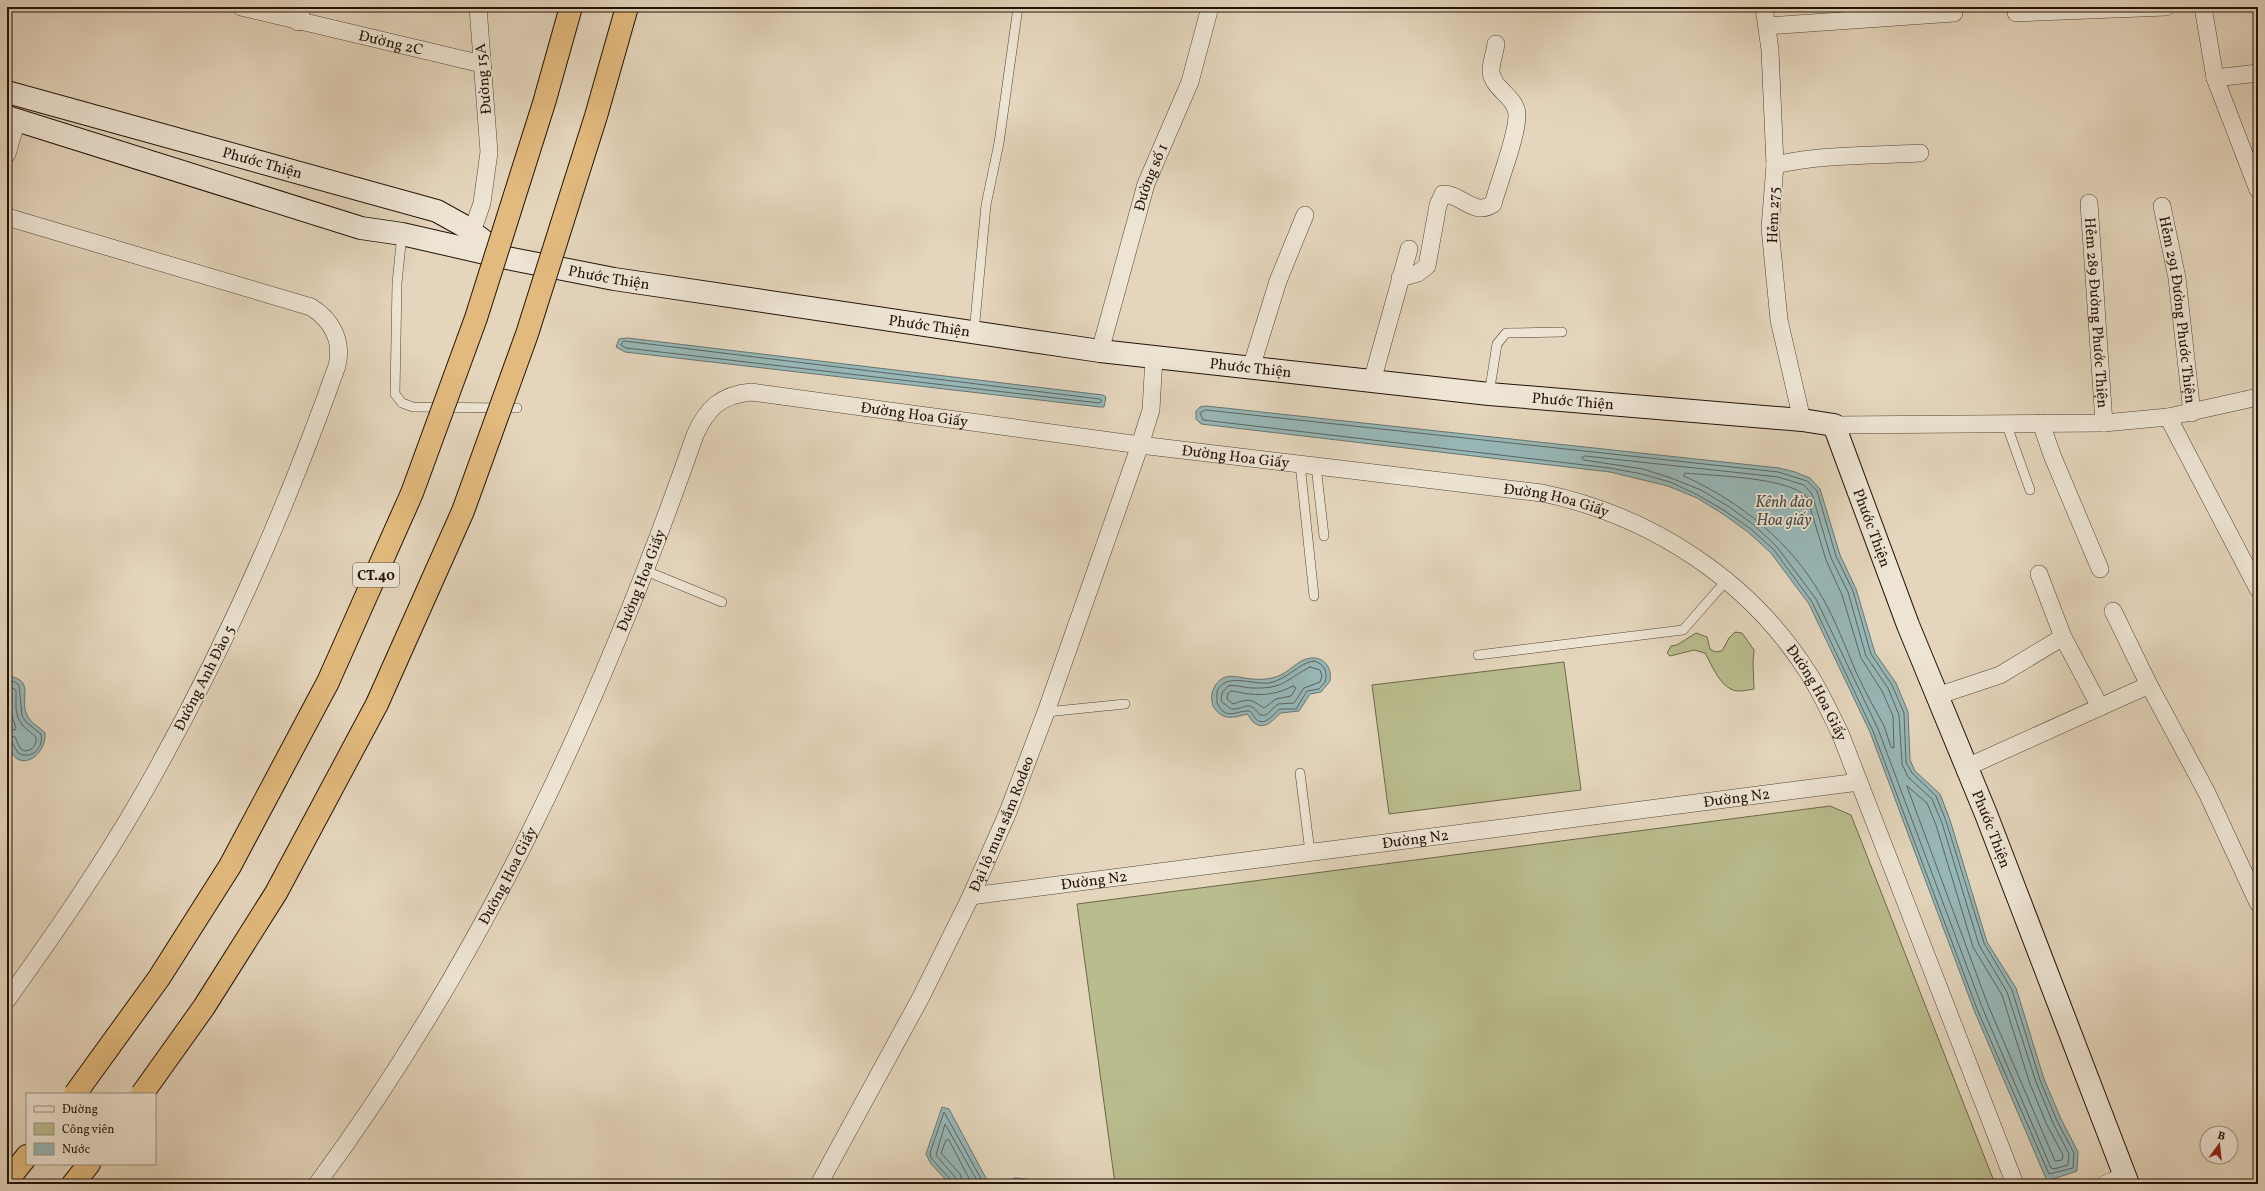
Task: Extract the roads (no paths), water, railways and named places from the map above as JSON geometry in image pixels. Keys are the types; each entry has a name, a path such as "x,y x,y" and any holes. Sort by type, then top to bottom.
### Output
{"highway":[{"name":"CT.40","path":"77,1093 159,978 230,866 328,682 412,493 473,325 544,103 571,7"},
{"path":"143,1093 204,1007 276,893 377,704 463,511 527,334 596,116 627,7"},
{"path":"7,1181 26,1157"},
{"path":"73,1184 88,1165"}],"street":[{"name":"Đường 2C","path":"241,7 300,14 482,64"},
{"name":"Đường 15A","path":"472,232 482,203 489,152 478,7"},
{"name":"Đường số 1","path":"1100,351 1146,184 1190,82 1210,7"},
{"name":"Hẻm 275","path":"1764,7 1767,26 1776,165 1770,228 1780,320 1802,420"},
{"path":"2016,12 2166,7"},
{"path":"2203,7 2215,78 2258,189"},
{"path":"1767,26 1954,13"},
{"path":"1400,278 1418,273 1428,266 1438,205 1443,194 1449,194 1479,209 1487,208 1493,204 1513,135 1517,115 1514,103 1494,80 1491,72 1496,44"},
{"path":"2215,78 2258,73"},
{"name":"Phước Thiện","path":"7,92 437,211 472,232 506,258"},
{"name":"Phước Thiện","path":"12,118 361,228 402,234 506,258 614,279 1100,351 1489,394 1802,420 1834,425 1908,625 1967,767 2120,1181"},
{"path":"7,154 12,118"},
{"path":"1776,165 1801,159 1920,153"},
{"name":"Hẻm 289 Đường Phước Thiện","path":"2089,202 2104,423"},
{"name":"Hẻm 291 Đường Phước Thiện","path":"2162,206 2177,278 2192,413"},
{"path":"1251,368 1278,281 1305,215"},
{"name":"Đường Anh Đào 5","path":"7,217 298,302 318,311 333,329 338,340 339,354 332,381 310,440 262,559 220,648 143,793 92,875 7,1000"},
{"path":"1372,381 1408,249"},
{"name":"Đại lộ mua sắm Rodeo","path":"819,1184 921,997 971,896 1008,812 1046,712 1140,445 1151,410 1154,357"},
{"name":"Đường Hoa Giấy","path":"317,1184 424,1023 502,887 574,739 646,571 699,427 715,405 734,395 760,392 1140,445 1542,493 1590,504 1656,534 1704,563 1726,581 1769,622 1809,673 1837,726 2015,1184"},
{"path":"1834,425 2104,423 2168,417 2192,413 2258,397"},
{"path":"2168,417 2258,589"},
{"path":"2041,423 2052,455 2100,569"},
{"path":"2039,574 2063,637 2100,707"},
{"path":"2113,611 2149,685 2208,793 2258,903"},
{"path":"1937,696 2000,675 2063,637"},
{"path":"1967,767 2149,685"},
{"name":"Đường N2","path":"971,896 1859,782"}],"lane":[{"path":"974,333 986,205 999,142 1018,7"},
{"path":"402,234 397,283 395,394 402,403 413,407 517,408"},
{"path":"1489,394 1497,344 1506,333 1562,332"},
{"path":"2006,424 2030,490"},
{"path":"1308,465 1324,536"},
{"path":"1308,465 1314,596"},
{"path":"646,571 722,602"},
{"path":"1478,655 1683,630 1726,581"},
{"path":"1046,712 1125,704"},
{"path":"1300,773 1310,852"}],"water":[{"path":"628,338 1103,395 1106,397 1104,407 1100,407 625,352 616,347 619,339"},
{"name":"Kênh đào Hoa giấy","path":"1206,406 1779,468 1810,478 1820,489 1840,555 1856,589 1875,653 1896,683 1908,712 1910,760 1915,771 1940,794 1950,820 1987,942 2016,988 2044,1079 2061,1119 2078,1152 2077,1171 2047,1181 1974,1010 1870,732 1809,604 1771,553 1748,532 1697,498 1668,486 1610,472 1201,424 1196,419 1196,411 1200,407"},
{"path":"1311,658 1324,661 1329,668 1330,681 1321,692 1310,694 1299,711 1281,713 1268,724 1261,726 1253,722 1247,714 1237,717 1228,717 1220,714 1213,706 1212,692 1218,682 1226,677 1231,676 1258,679 1273,678 1281,675 1298,663"},
{"path":"7,676 16,678 24,685 25,709 27,715 30,720 45,733 45,741 42,748 38,754 27,761 15,757 8,742 6,724"},
{"path":"942,1107 949,1109 989,1184 950,1184 931,1164 926,1154"},
{"path":"1014,1178 1035,1180 1034,1184 1004,1184"}]}
